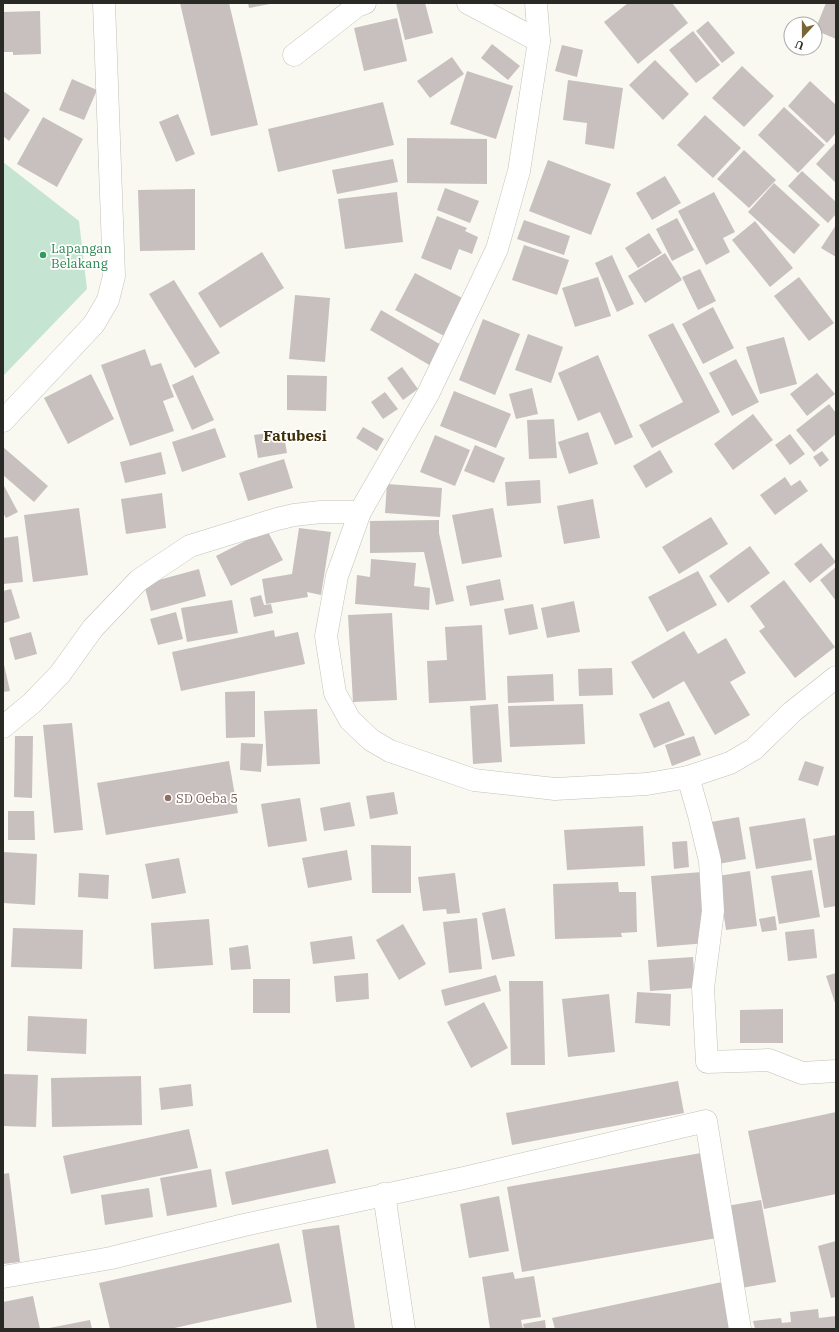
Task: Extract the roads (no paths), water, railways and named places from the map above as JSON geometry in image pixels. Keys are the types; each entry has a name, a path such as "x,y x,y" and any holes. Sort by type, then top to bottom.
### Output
{"street":[{"path":"3,421 94,324 108,300 114,276 104,3"},
{"path":"294,55 357,6 365,3"},
{"path":"468,3 539,41"},
{"path":"536,3 539,41 519,171 497,249 428,394 360,512 337,576 326,636 335,693 350,720 371,740 390,751 474,780 555,789 647,784 688,777 730,763 754,748 792,712 836,677"},
{"path":"3,727 32,703 60,674 93,628 138,580 190,546 294,515 321,512 360,512"},
{"path":"688,777 710,861 713,911 703,988 707,1062 769,1060 802,1073 836,1071"},
{"path":"3,1277 111,1258 244,1225 464,1178 706,1121 740,1329"},
{"path":"384,1194 404,1329"}],"place":[{"name":"Lapangan Belakang","path":"43,255"},
{"name":"SD Oeba 5","path":"168,798"}],"district":[{"name":"Fatubesi","path":"295,436"}]}
